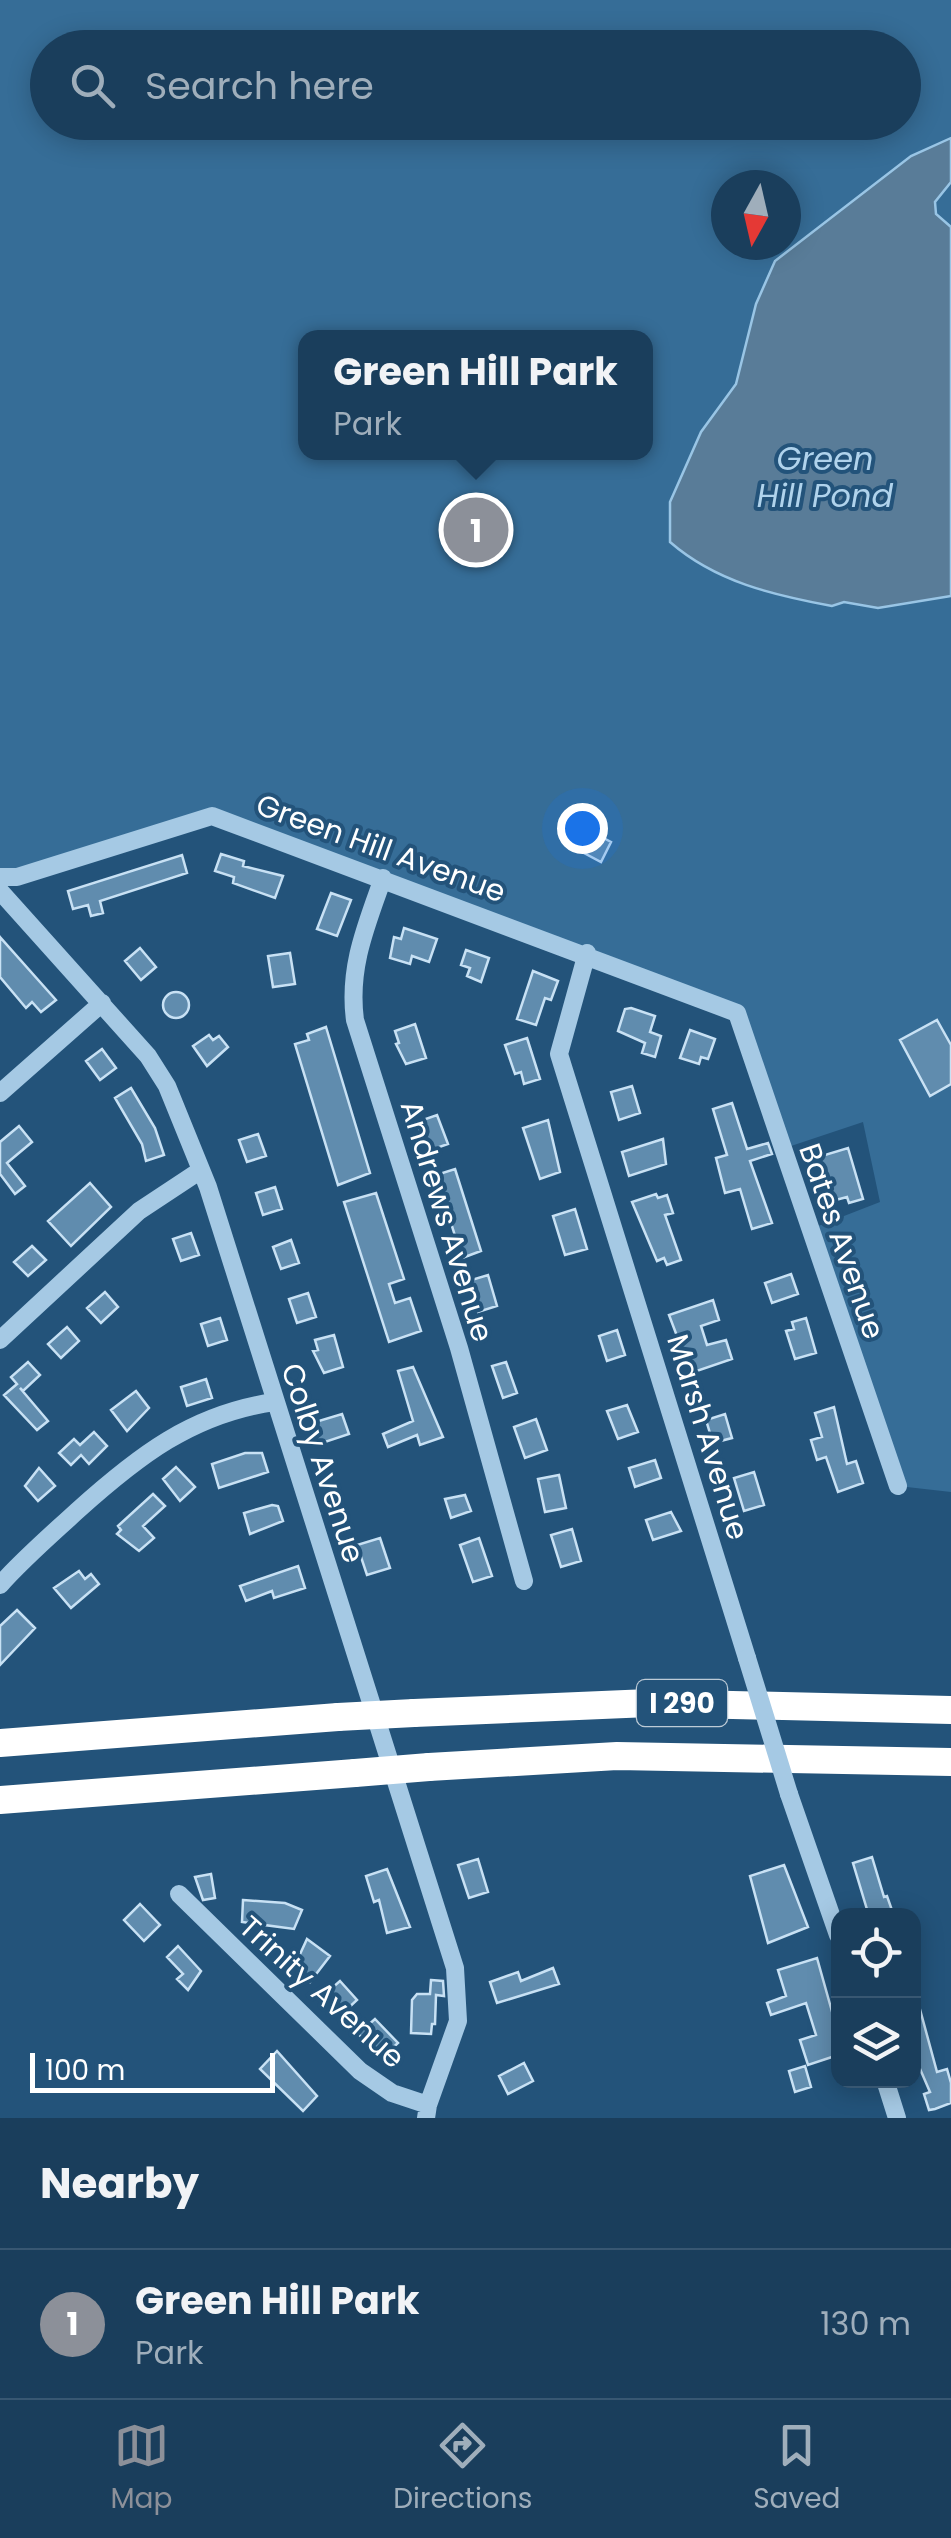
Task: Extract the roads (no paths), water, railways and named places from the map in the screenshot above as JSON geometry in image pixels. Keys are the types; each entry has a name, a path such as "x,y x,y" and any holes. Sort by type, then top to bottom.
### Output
{"highway":[{"name":"I 290","path":"0,1744 414,1712 648,1703 951,1710"},
{"name":"I 290","path":"0,1800 618,1756 951,1762"}],"street":[{"name":"Green Hill Avenue","path":"0,877 17,877 212,816 587,953 737,1013"},
{"name":"Andrews Avenue","path":"384,878 354,965 351,990 355,1020 458,1348 524,1581"},
{"name":"Colby Avenue","path":"0,890 148,1056 167,1086 201,1170 455,1968 458,2022 427,2112"},
{"name":"Marsh Avenue","path":"587,953 559,1054 789,1794 831,1915"},
{"path":"0,1093 102,1003"},
{"name":"Bates Avenue","path":"737,1013 898,1486"},
{"path":"0,1340 139,1211 201,1170"},
{"path":"0,1585 100,1490 158,1443 227,1410 274,1402"},
{"name":"Trinity Avenue","path":"179,1894 360,2071 427,2112"},
{"path":"888,2088 897,2118"}],"water":[{"name":"Green Hill Pond","path":"951,138 951,182 935,202 936,214 951,227 951,596 878,608 844,602 832,606 726,577 670,542 670,502 701,432 736,384 756,304 775,261 801,260 801,241 911,156"}],"place":[{"name":"Green Hill Park","path":"476,530"}]}
